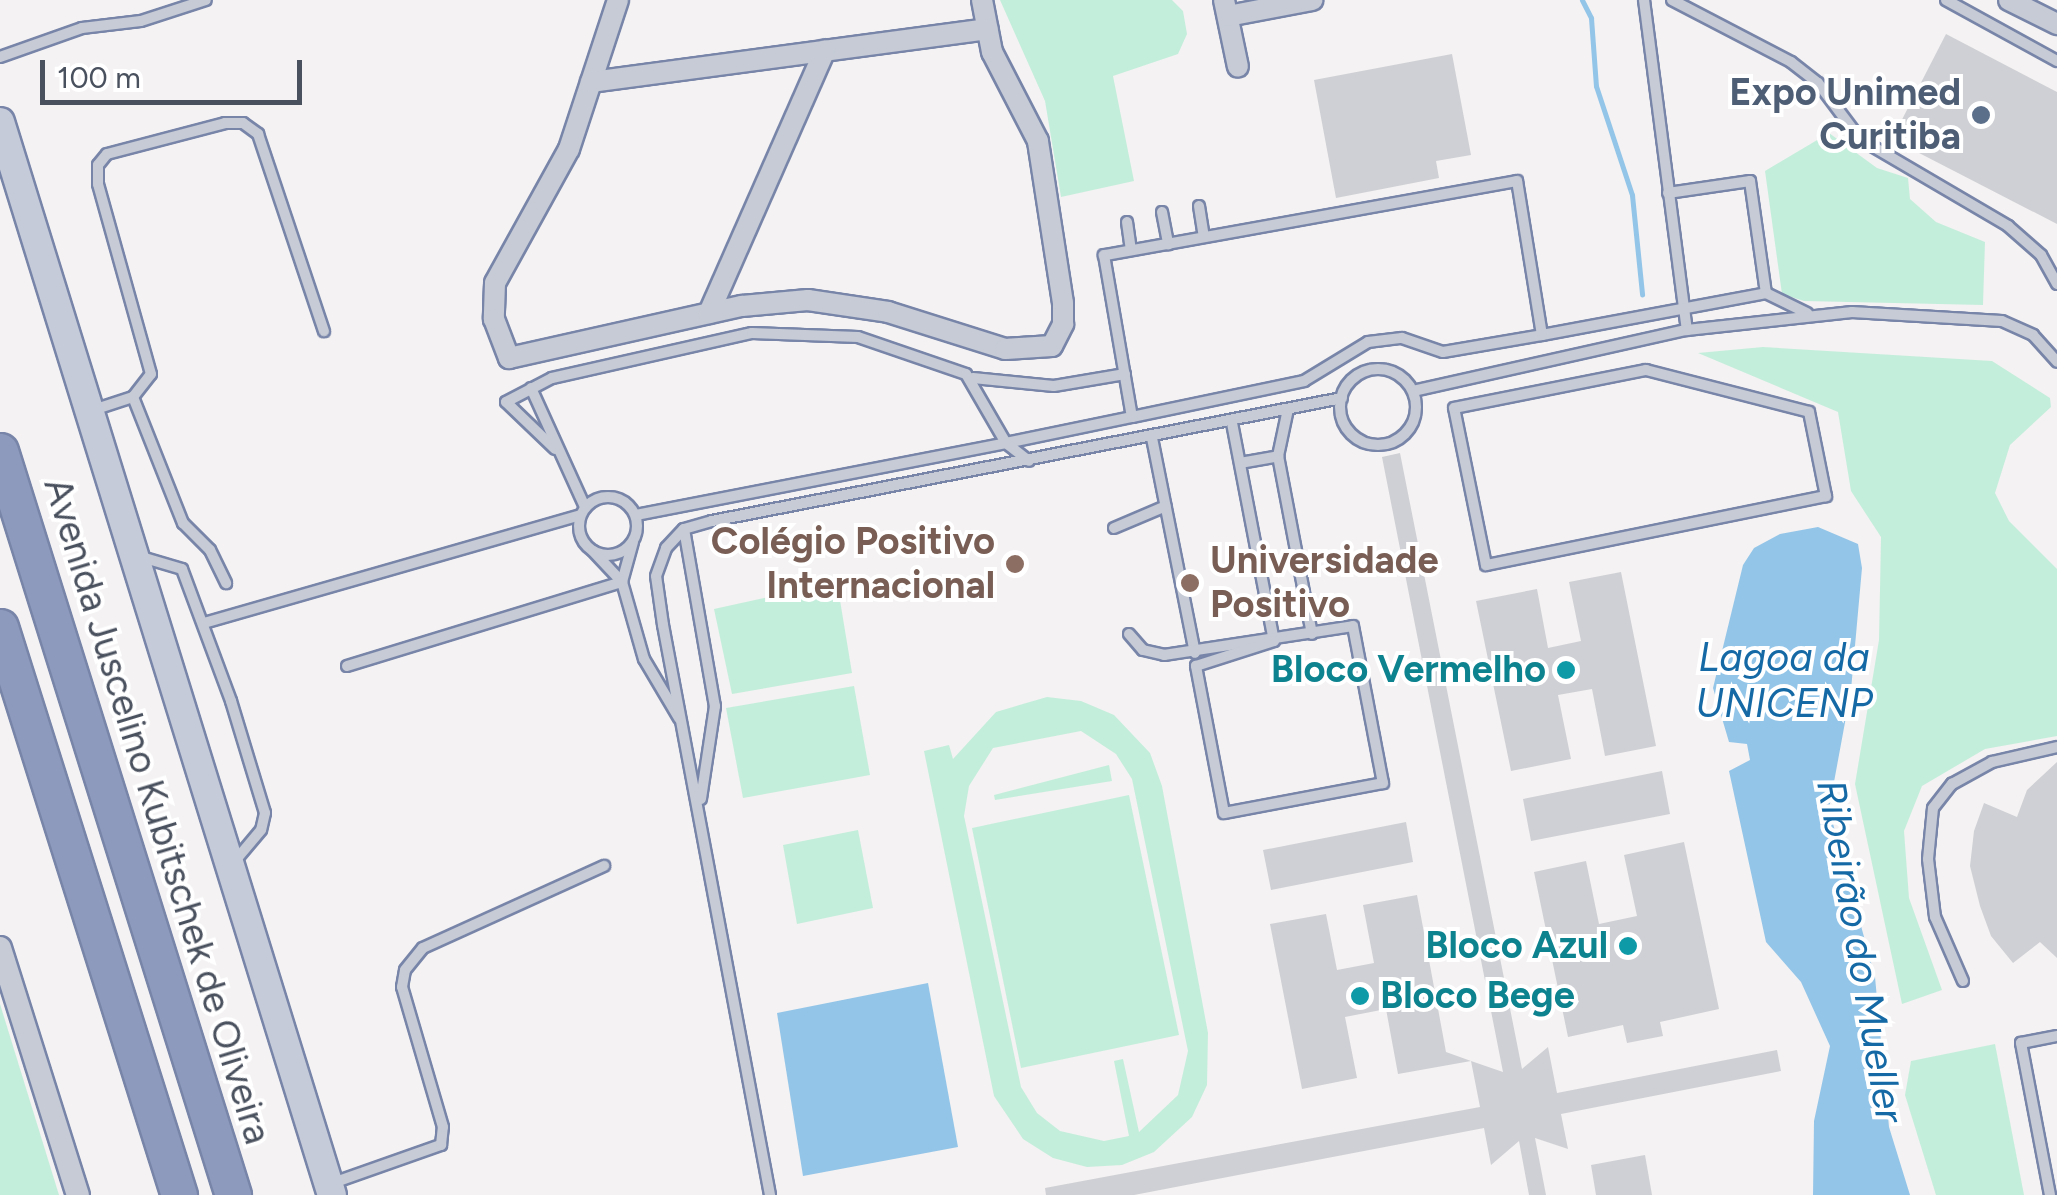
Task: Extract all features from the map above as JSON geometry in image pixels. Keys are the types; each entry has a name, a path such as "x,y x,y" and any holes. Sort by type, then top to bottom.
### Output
{"highway":[{"name":"Avenida Juscelino Kubitschek de Oliveira","path":"0,452 232,1195"},
{"path":"0,626 179,1195"}],"main road":[{"path":"0,122 331,1190"}],"street":[{"path":"618,0 566,156 495,283 494,319 509,358 774,301 831,301 1006,349 1052,346 1063,324 1063,303 1038,141 987,29 982,0"},
{"path":"1238,67 1226,8 1312,0"},
{"path":"2009,0 2057,24"},
{"path":"592,82 987,29"},
{"path":"709,313 825,50"},
{"path":"0,948 78,1195"}],"lane":[{"path":"0,57 82,28 141,21 206,0"},
{"path":"1644,0 1687,330"},
{"path":"1672,0 1791,62 1818,83 1860,139 2008,226 2041,254 2057,284"},
{"path":"1946,0 2057,61"},
{"path":"89,412 133,397 151,374 150,358 98,184 98,166 106,154 225,123 244,123 258,134 324,331"},
{"path":"1668,192 1750,180 1766,293"},
{"path":"1132,417 1104,255 1517,182 1542,335"},
{"path":"1198,206 1204,237"},
{"path":"1162,212 1168,244"},
{"path":"1126,222 1132,250"},
{"path":"204,623 583,511 611,496 636,515 1006,443 1304,381 1368,342 1402,338 1442,352 1682,305 1766,293 1810,314"},
{"path":"1412,391 1687,330 1810,314 2002,321 2032,335 2057,362"},
{"path":"1565,330 1570,356"},
{"path":"555,449 506,402 530,388 593,366 786,331 858,337 973,378 1054,386 1124,374"},
{"path":"1536,365 1539,392"},
{"path":"1375,369 1398,374 1412,391 1416,410 1410,428 1383,444 1350,432 1342,398 1354,378 1375,369"},
{"path":"1646,370 1809,412 1826,496 1486,565 1454,408 1539,392 1646,370"},
{"path":"973,378 1006,443 1029,461"},
{"path":"530,388 583,511 583,542 622,582 644,659 683,723"},
{"path":"1269,389 1274,411"},
{"path":"133,397 183,523 210,550 226,582"},
{"path":"770,1195 656,576 666,548 684,529 1232,423 1342,398"},
{"path":"1288,408 1278,456 1312,634"},
{"path":"1232,423 1274,641"},
{"path":"1152,438 1194,652"},
{"path":"1240,463 1278,456"},
{"path":"1114,528 1166,506"},
{"path":"622,582 636,515"},
{"path":"684,529 715,706 699,805"},
{"path":"592,551 608,556 633,542"},
{"path":"135,556 182,568 204,623 265,813 261,830 231,866"},
{"path":"347,666 622,582"},
{"path":"1129,634 1143,650 1194,652 1352,626 1383,782 1224,813 1196,666 1274,641"},
{"path":"1963,981 1934,918 1928,859 1933,808 1952,784 1992,762 2057,747"},
{"path":"331,1190 440,1145 442,1126 402,987 404,970 423,948 604,866"},
{"path":"2050,1195 2021,1043 2057,1036"}],"green space":[{"path":"1000,0 1172,0 1183,11 1187,34 1178,54 1113,76 1134,181 1061,197 1045,101"},
{"path":"1829,133 1877,168 1908,178 1910,199 1936,222 1985,242 1983,305 1804,301 1782,294 1765,171"},
{"path":"1763,347 1992,361 2050,398 2051,407 2010,445 1995,493 2009,521 2057,569 2057,736 1985,749 1922,786 1904,831 1909,898 1942,990 1902,1004 1855,784 1879,640 1881,537 1851,491 1838,412 1698,353"},
{"path":"837,582 852,673 732,694 714,609"},
{"path":"854,686 870,775 743,798 726,708"},
{"path":"1047,697 1081,701 1114,715 1150,753 1162,786 1208,1033 1207,1085 1192,1117 1154,1152 1122,1165 1087,1167 1053,1158 1023,1139 994,1096 924,751 949,745 953,759 996,712","holes":["1081,731 1116,754 1132,779 1188,1051 1178,1095 1139,1132 1123,1059 1114,1061 1129,1136 1104,1141 1060,1131 1037,1113 1021,1087 964,816 969,786 993,748"]},
{"path":"1109,765 1112,781 995,800 994,795"},
{"path":"1129,795 1179,1035 1021,1068 972,828"},
{"path":"858,830 873,908 797,924 783,845"},
{"path":"0,1004 59,1195 0,1195"},
{"path":"1995,1044 2024,1195 1936,1195 1905,1095 1911,1061"}],"water":[{"name":"Lagoa da UNICENP","path":"1818,527 1858,544 1862,568 1851,690 1829,809 1875,977 1889,1127 1910,1195 1813,1195 1814,1121 1830,1046 1801,982 1766,942 1729,771 1750,760 1747,744 1729,742 1713,688 1743,565 1754,548 1780,534"},
{"path":"928,983 958,1147 803,1176 777,1013"}],"building":[{"name":"Expo Unimed Curitiba","path":"1946,34 2057,92 2057,224 1892,139"},
{"path":"1452,54 1471,155 1436,161 1439,178 1336,198 1314,80"},
{"path":"1400,453 1522,1069 1548,1047 1557,1093 1777,1050 1781,1071 1561,1114 1568,1149 1535,1138 1546,1195 1529,1195 1519,1141 1491,1165 1484,1128 1134,1195 1046,1195 1045,1188 1480,1107 1471,1061 1503,1072 1382,457"},
{"name":"Bloco Vermelho","path":"1621,572 1656,746 1605,756 1592,689 1558,695 1571,759 1511,771 1476,601 1537,589 1548,648 1581,641 1569,582"},
{"path":"2057,762 2057,958 2040,942 2013,963 1991,936 1980,906 1970,866 1974,831 1984,803 2017,817 2027,790"},
{"path":"1662,771 1670,814 1531,841 1523,799"},
{"path":"1406,822 1413,862 1271,890 1263,850"},
{"name":"Bloco Azul","path":"1684,842 1719,1009 1660,1022 1663,1036 1627,1043 1623,1025 1568,1037 1534,872 1586,861 1599,924 1637,916 1624,855"},
{"name":"Bloco Bege","path":"1417,895 1446,1052 1471,1061 1398,1074 1386,1009 1345,1017 1357,1078 1302,1089 1270,924 1326,914 1337,970 1374,963 1363,905"},
{"path":"1645,1155 1652,1195 1596,1195 1591,1165"}],"waterway":[{"name":"Ribeirão do Mueller","path":"1582,0 1591,18 1596,86 1632,195 1642,294"}],"place":[{"name":"Expo Unimed Curitiba","path":"1981,115"},
{"name":"Colégio Positivo Internacional","path":"1015,564"},
{"name":"Universidade Positivo","path":"1190,583"},
{"name":"Bloco Vermelho","path":"1566,670"},
{"name":"Bloco Azul","path":"1628,946"},
{"name":"Bloco Bege","path":"1360,996"}]}
